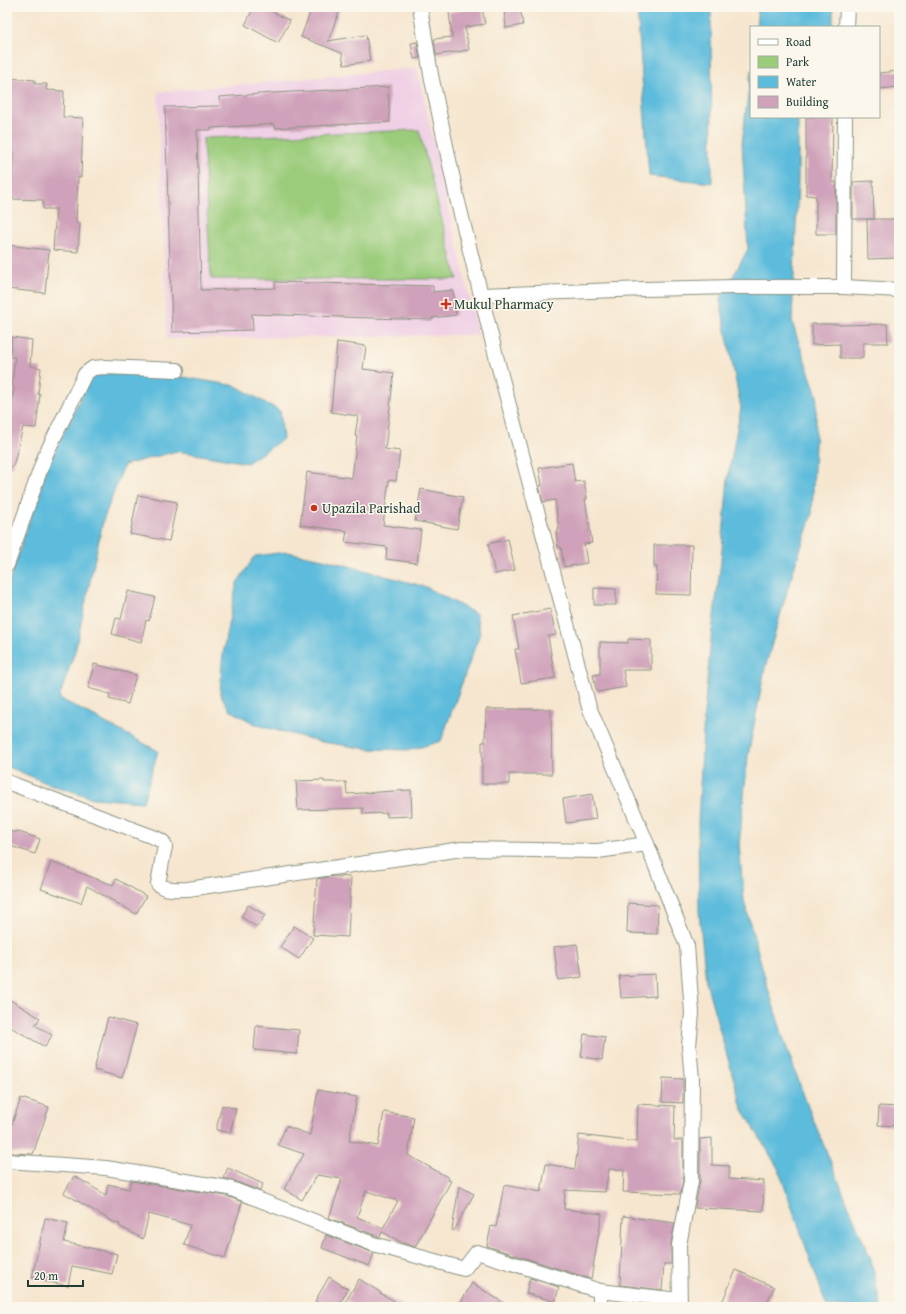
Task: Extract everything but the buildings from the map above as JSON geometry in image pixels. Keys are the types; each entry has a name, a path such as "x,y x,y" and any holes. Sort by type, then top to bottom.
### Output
{"street":[{"path":"7,1161 106,1168 229,1188 373,1244 464,1269 477,1252 600,1291 679,1304 679,1245 691,1181 692,1079 689,1046 692,1013 687,946 647,844 589,707 497,360 457,198 431,75 420,7"},
{"path":"846,26 847,7"},
{"path":"844,287 845,118"},
{"path":"481,295 735,287 844,287 899,290"},
{"path":"7,565 45,456 85,374 93,368 105,367 177,370"},
{"path":"7,782 156,838 163,842 165,847 158,884 161,888 169,889 188,889 462,849 598,851 647,844"},
{"path":"600,1291 600,1307"}],"shaded area":[{"path":"417,68 478,335 167,339 158,92","holes":["388,87 390,122 275,128 274,93","210,106 211,130 197,130 201,290 251,289 253,330 172,332 165,107","275,282 433,286 432,320 274,315"]}],"green space":[{"path":"419,130 457,279 211,279 203,138"}],"water":[{"path":"637,7 711,7 712,183 649,176"},
{"path":"758,7 833,7 833,26 756,26"},
{"path":"750,78 750,118 798,118 798,179 792,322 817,396 812,514 790,581 765,668 748,756 739,845 744,901 767,985 785,1043 808,1107 871,1260 881,1307 827,1307 778,1168 742,1108 706,982 699,911 698,823 704,714 711,639 721,561 728,477 741,408 720,300 748,249 742,143"},
{"path":"113,373 171,375 236,386 280,411 283,439 247,463 177,451 124,465 103,521 75,651 59,698 158,751 143,802 93,798 46,783 7,766 7,589 45,472 91,376"},
{"path":"287,552 323,559 426,587 476,614 480,633 441,741 411,750 369,749 322,742 257,725 230,710 220,694 222,662 226,635 237,583 255,556"}],"place":[{"name":"Mukul Pharmacy","path":"446,304"},
{"name":"Upazila Parishad","path":"314,508"}]}
